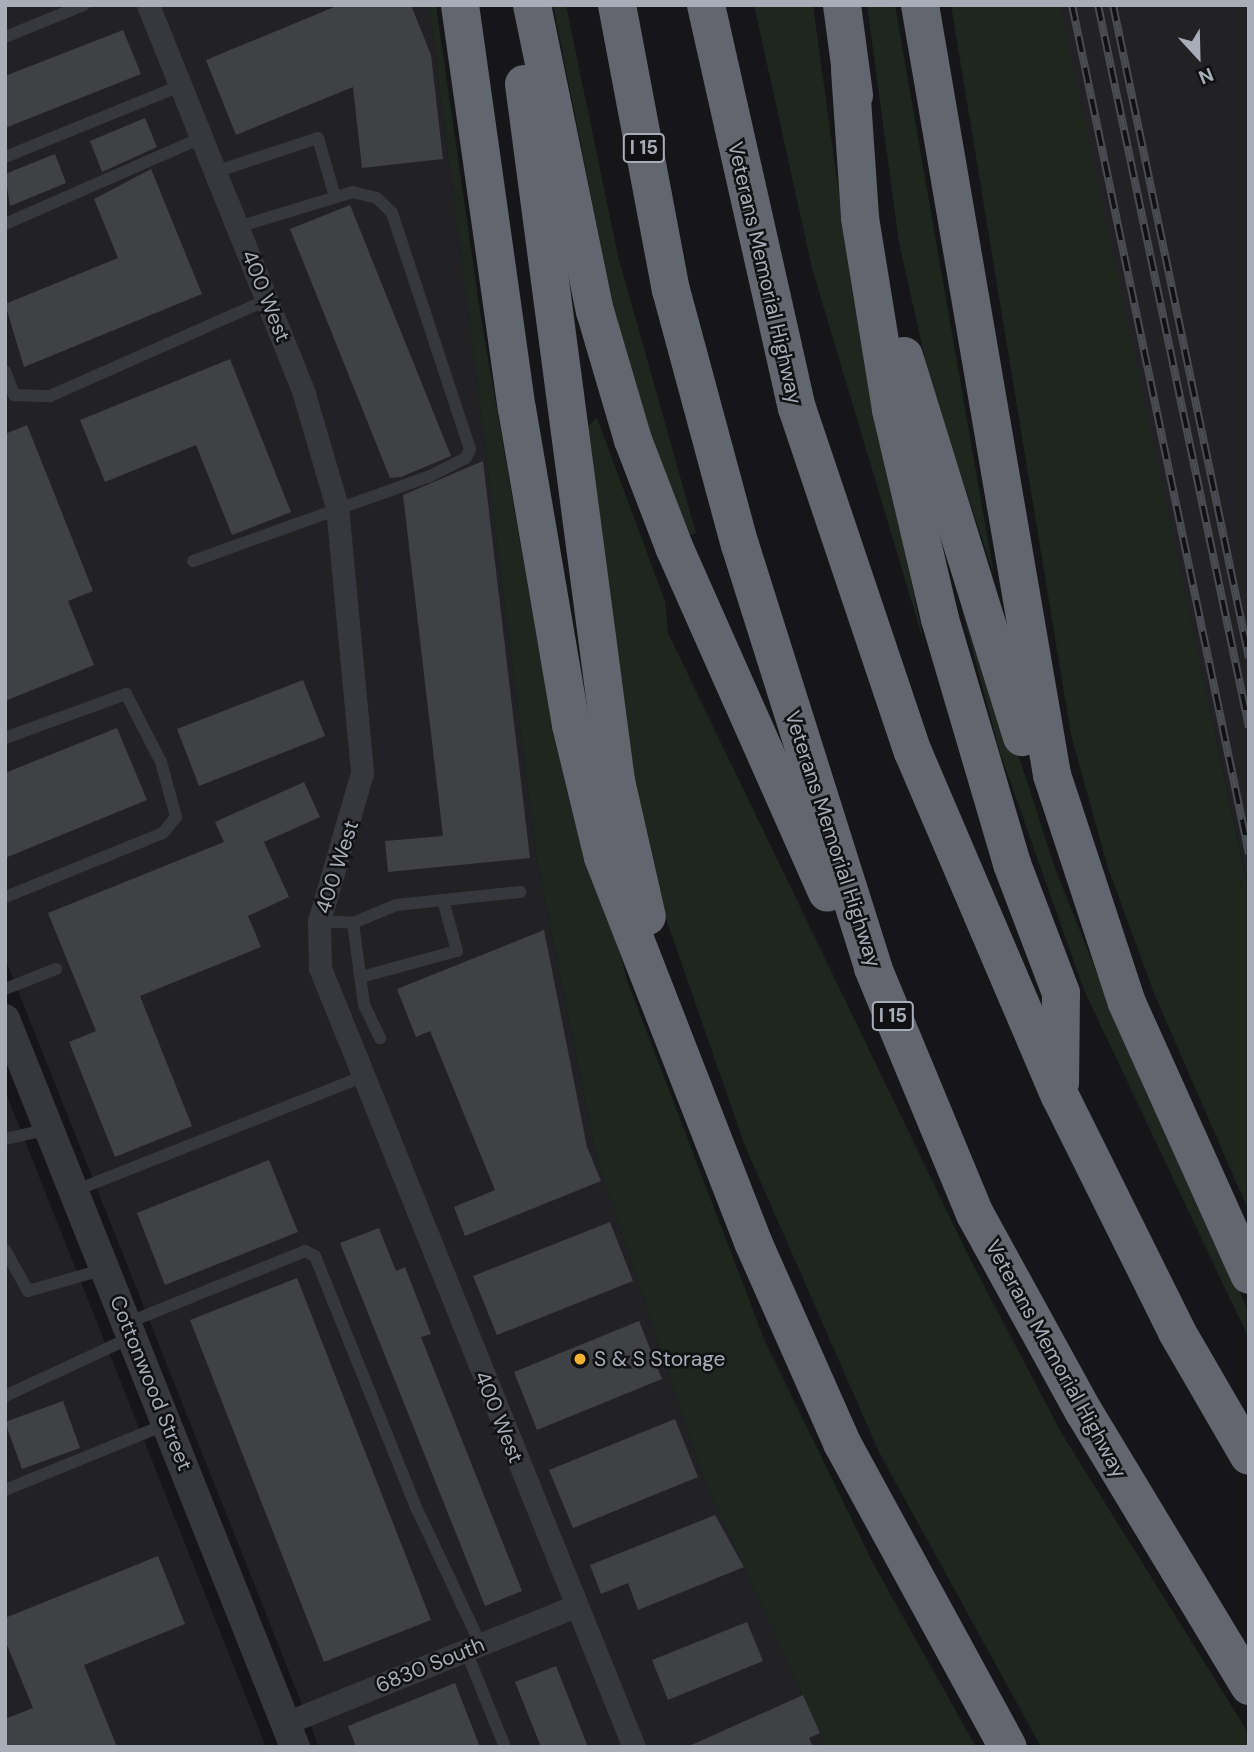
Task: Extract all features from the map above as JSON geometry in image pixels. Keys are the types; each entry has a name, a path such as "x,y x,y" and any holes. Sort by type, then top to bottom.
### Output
{"highway":[{"path":"460,5 517,409 571,725 603,857 684,1068 842,1443 1008,1747"},
{"path":"513,5 616,781 684,1068"},
{"path":"532,5 595,311 633,440 761,748 975,1214"},
{"name":"Veterans Memorial Highway","path":"617,5 671,290 740,545 873,968 975,1214 1084,1412 1249,1686"},
{"name":"Veterans Memorial Highway","path":"706,5 797,408 913,752 1060,1096 1177,1332 1249,1456"},
{"path":"842,5 850,71 860,218 891,410 948,645 1012,864 1061,993 1060,1096"},
{"path":"920,5 1036,701 1099,930"},
{"path":"850,71 893,309 924,428 1032,766 1099,930 1249,1275"}],"street":[{"name":"400 West","path":"148,5 322,443 337,507 362,773 319,921 320,968 634,1747"},
{"name":"Cottonwood Street","path":"5,1019 290,1735"},
{"name":"6830 South","path":"290,1735 473,1648 575,1606"}],"lane":[{"path":"5,37 84,5"},
{"path":"5,157 180,86"},
{"path":"5,224 201,138"},
{"path":"215,172 318,138 335,197"},
{"path":"193,561 337,507 428,477 466,458 470,449 392,214 368,191 335,197 238,228"},
{"path":"5,371 14,395 50,396 267,300"},
{"path":"5,738 126,694 175,806 171,827 157,836 5,897"},
{"path":"319,921 354,923 396,905 520,892"},
{"path":"361,977 457,951 443,900"},
{"path":"354,923 361,977 380,1038"},
{"path":"5,989 56,969"},
{"path":"74,1191 362,1077"},
{"path":"5,1139 49,1129"},
{"path":"5,1251 28,1291 106,1269"},
{"path":"5,1396 130,1330 305,1251 315,1256 473,1648 505,1747"},
{"path":"5,1490 168,1424"}],"shaded area":[{"path":"5,5 429,5 537,861 596,1156 702,1475 826,1747 319,1747 5,958"},
{"path":"429,5 436,5 481,318 536,634 627,980 764,1339 873,1563 976,1747 826,1747 702,1475 596,1156 537,861"},
{"path":"553,5 566,5 618,256 696,533 683,538 616,320"},
{"path":"754,5 813,5 853,297 924,643 812,268"},
{"path":"867,5 895,5 994,575 931,385 899,243"},
{"path":"951,5 1060,5 1249,893 1249,1212 1154,993 1108,868 1071,735"},
{"path":"1060,5 1249,5 1249,891 1073,74"},
{"path":"597,418 665,601 668,633 970,1259 1062,1434 1249,1734 1249,1747 1041,1747 879,1452 745,1146 663,910 626,750 587,427"},
{"path":"923,462 1056,871 1121,1033 1249,1312 1249,1339 1084,990 1000,753"},
{"path":"5,1091 266,1747 5,1747"}],"building":[{"path":"339,5 411,5 431,55 443,159 362,168 353,87 236,135 206,60"},
{"path":"123,30 141,74 5,128 5,76"},
{"path":"145,118 157,147 102,172 90,141"},
{"path":"55,154 66,183 10,206 5,174"},
{"path":"151,169 202,294 24,367 5,304 118,258 94,199"},
{"path":"350,205 451,456 401,477 390,478 290,229"},
{"path":"230,359 291,512 232,535 196,445 105,482 80,420"},
{"path":"27,425 93,591 68,601 94,665 5,701 5,434"},
{"path":"483,461 530,858 388,872 385,841 443,836 403,495"},
{"path":"303,680 325,736 199,786 177,729"},
{"path":"117,728 147,800 5,858 5,773"},
{"path":"304,782 320,817 264,842 289,897 248,916 261,947 140,996 192,1126 115,1157 69,1042 96,1031 48,913 224,842 215,822"},
{"path":"544,930 587,1147 601,1181 465,1236 454,1207 495,1190 430,1031 416,1037 397,989"},
{"path":"269,1160 298,1232 165,1285 137,1213"},
{"path":"610,1222 633,1281 497,1335 473,1276"},
{"path":"379,1228 396,1271 405,1267 431,1334 421,1337 522,1591 485,1606 340,1243"},
{"path":"297,1278 431,1620 324,1662 190,1320"},
{"path":"639,1321 662,1379 537,1430 514,1372"},
{"path":"63,1401 80,1448 22,1469 5,1422"},
{"path":"675,1419 698,1477 573,1528 549,1470"},
{"path":"715,1515 744,1567 638,1610 628,1583 601,1594 590,1565"},
{"path":"158,1556 185,1624 84,1665 117,1747 5,1747 5,1719 33,1708 5,1640 5,1618"},
{"path":"747,1622 763,1661 668,1700 652,1660"},
{"path":"556,1666 588,1747 541,1747 515,1682"},
{"path":"455,1683 480,1747 356,1747 348,1726"},
{"path":"803,1695 820,1733 809,1738 813,1747 687,1747"}],"railway":[{"path":"1072,5 1249,854"},
{"path":"1098,5 1249,727"},
{"path":"1113,5 1249,658"}],"place":[{"name":"S & S Storage","path":"580,1359"}]}
